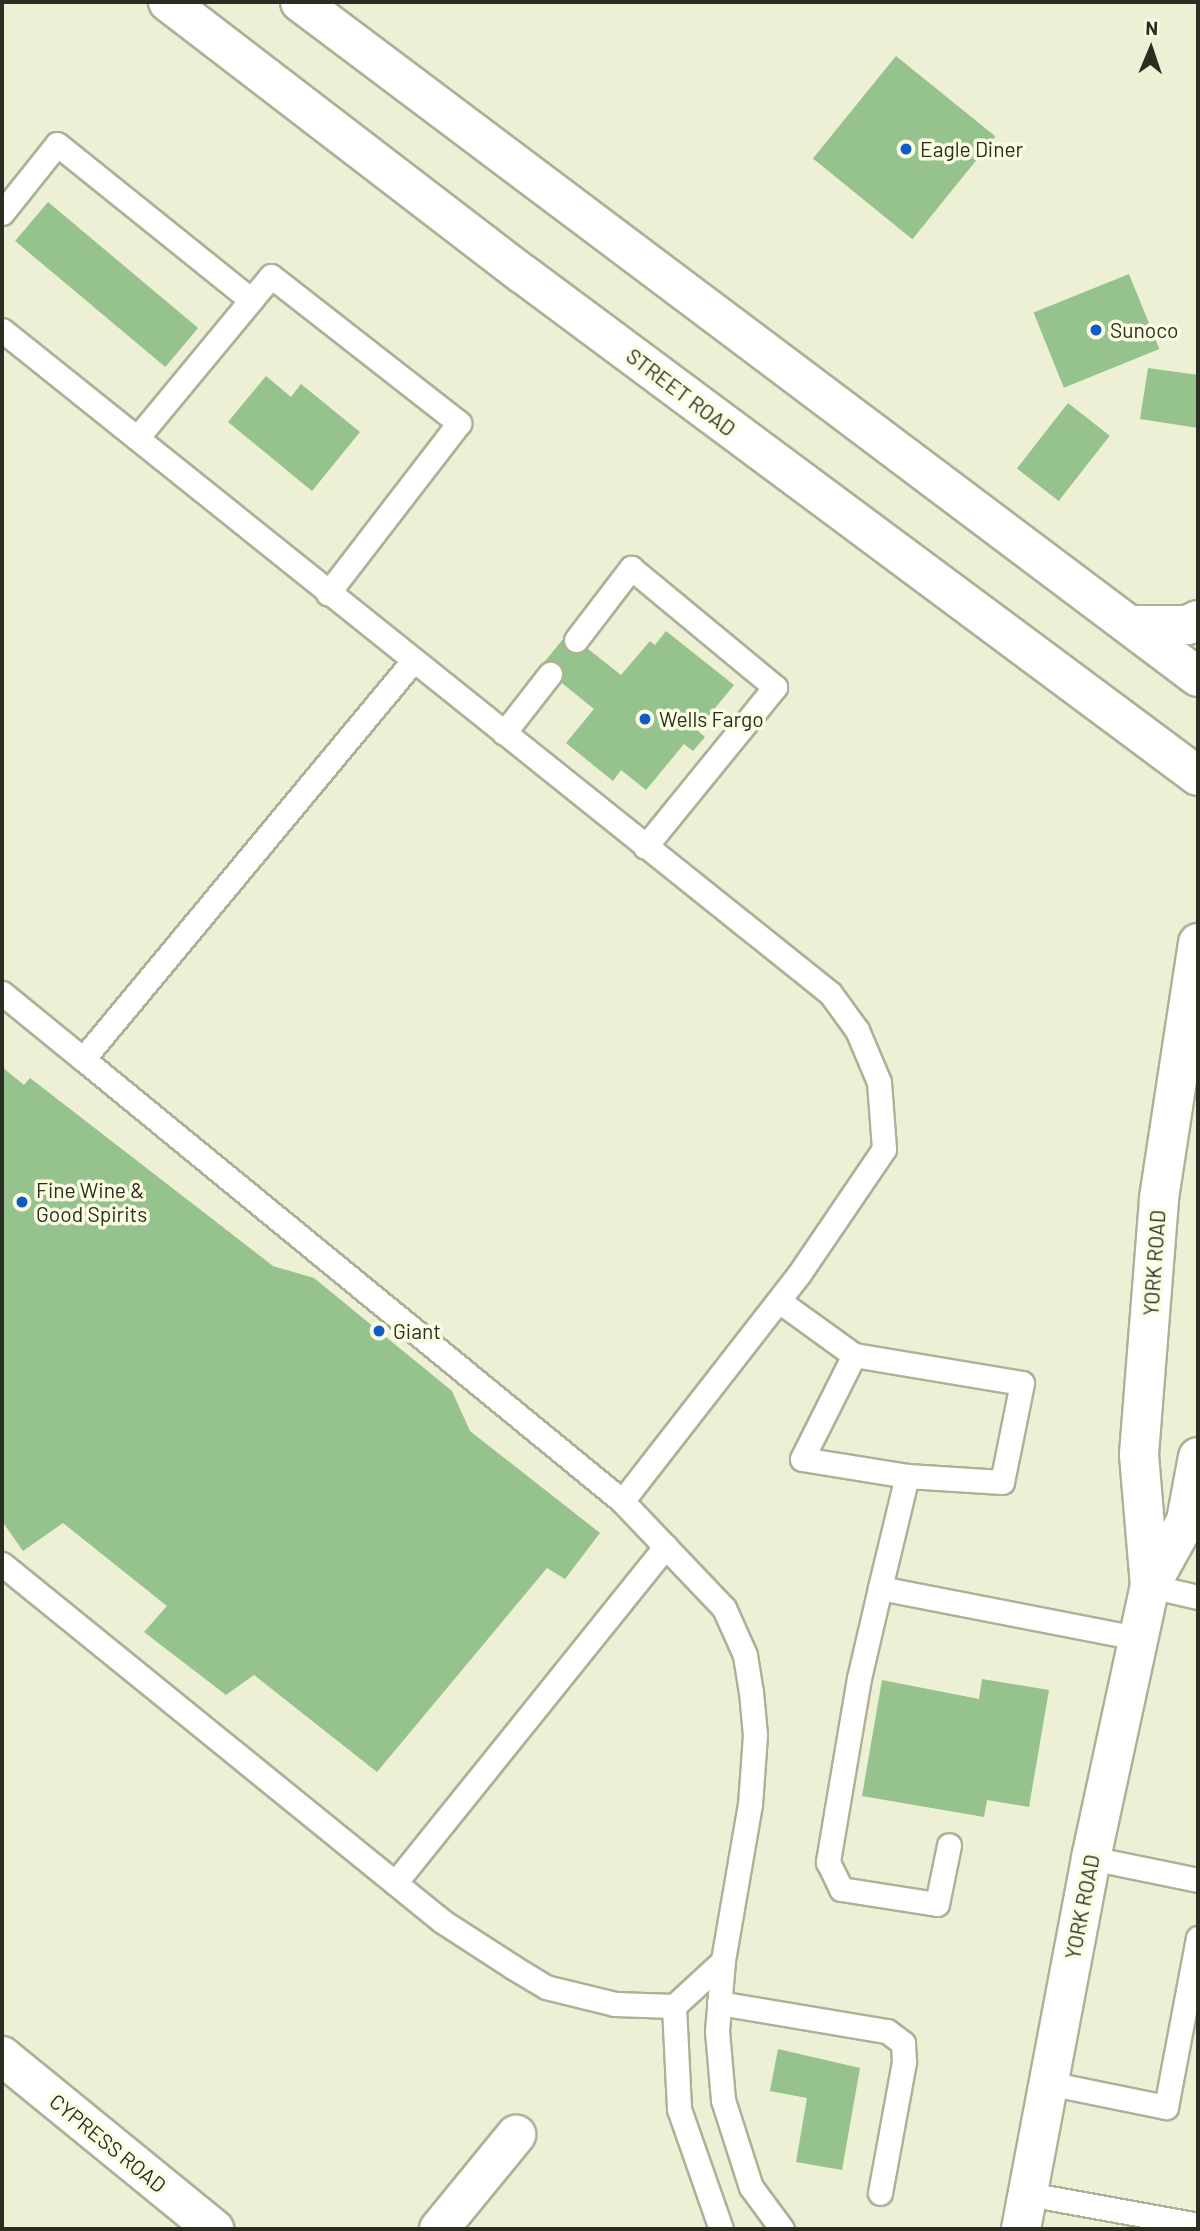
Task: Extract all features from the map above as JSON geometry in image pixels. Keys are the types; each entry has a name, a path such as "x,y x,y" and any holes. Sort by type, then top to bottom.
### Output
{"main road":[{"name":"STREET ROAD","path":"168,2 523,274 1198,776"},
{"path":"300,2 1134,625 1198,677"},
{"path":"1134,625 1188,625 1198,620"},
{"name":"YORK ROAD","path":"1150,1586 1139,1454 1159,1198 1198,943"},
{"name":"YORK ROAD","path":"1024,2212 1091,1858 1138,1638 1150,1586 1186,1521 1198,1457"},
{"name":"CYPRESS ROAD","path":"2,2056 214,2229"},
{"path":"439,2229 516,2134"}],"lane":[{"path":"2,213 57,144 251,300"},
{"path":"137,438 271,276 459,423 328,593"},
{"path":"2,330 830,993 857,1030 879,1082 884,1149 779,1301 622,1502"},
{"path":"576,639 631,568 775,687 645,847"},
{"path":"83,1059 413,661"},
{"path":"504,733 550,674"},
{"path":"2,993 622,1502 724,1608 745,1655 755,1735 750,1804 723,1961 719,2003 723,2100 751,2187 782,2229"},
{"path":"779,1301 854,1355 1022,1383 1002,1482 907,1476 802,1460 854,1355"},
{"path":"907,1476 859,1678 828,1862 841,1889 937,1904 949,1845"},
{"path":"395,1883 666,1546"},
{"path":"2,1564 442,1921 546,1987 615,2004 674,2006 723,1961"},
{"path":"1150,1586 1198,1597"},
{"path":"880,1588 1138,1638"},
{"path":"1091,1858 1198,1880"},
{"path":"1048,2083 1166,2107 1198,1938"},
{"path":"719,2003 887,2031 903,2043 904,2062 880,2193"},
{"path":"674,2006 679,2109 721,2229"},
{"path":"1024,2212 1198,2225"}],"building":[{"name":"Eagle Diner","path":"896,56 995,137 912,239 813,159"},
{"path":"48,202 198,328 165,367 15,241"},
{"name":"Sunoco","path":"1129,274 1159,349 1064,388 1034,313"},
{"path":"1148,368 1198,375 1198,428 1140,419"},
{"path":"266,376 291,397 301,384 360,432 312,491 228,422"},
{"path":"1068,403 1110,436 1059,501 1017,468"},
{"name":"Wells Fargo","path":"666,631 734,685 697,730 705,737 693,751 684,744 646,790 621,770 613,781 566,743 594,709 541,666 568,633 621,675 650,641 655,645"},
{"path":"2,1067 24,1085 30,1078 273,1266 314,1278 452,1391 470,1431 600,1533 565,1579 547,1568 377,1772 254,1675 226,1695 144,1632 167,1606 63,1523 23,1551 2,1521"},
{"path":"982,1679 1049,1690 1029,1807 987,1800 984,1817 862,1796 882,1680 979,1699"},
{"path":"778,2049 860,2068 842,2170 796,2162 807,2098 770,2091"}],"place":[{"name":"Eagle Diner","path":"906,149"},
{"name":"Sunoco","path":"1096,330"},
{"name":"Wells Fargo","path":"645,719"},
{"name":"Fine Wine & Good Spirits","path":"22,1202"},
{"name":"Giant","path":"379,1331"}]}
